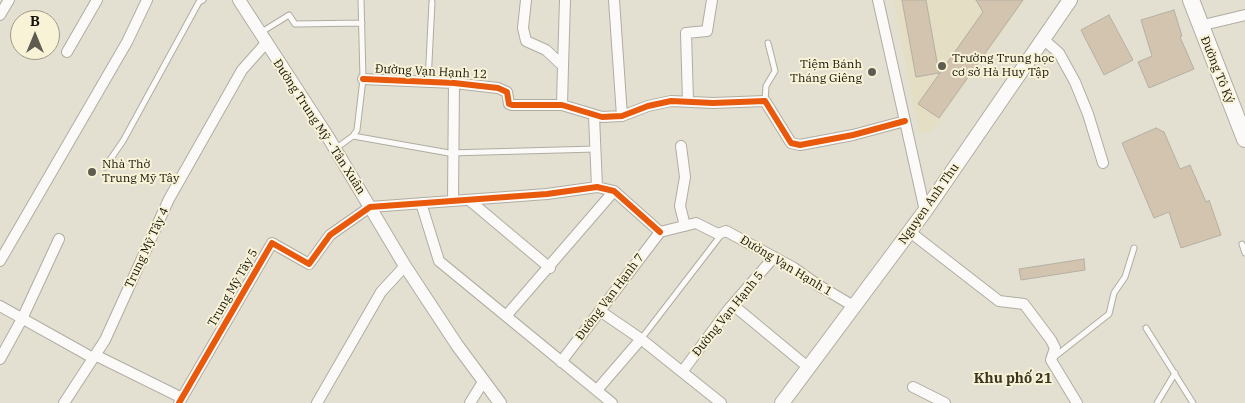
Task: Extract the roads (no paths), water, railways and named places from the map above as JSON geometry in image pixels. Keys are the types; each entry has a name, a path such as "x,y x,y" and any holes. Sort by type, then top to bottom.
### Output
{"main road":[{"name":"Nguyen Anh Thu","path":"782,403 910,232 1070,0"},
{"name":"Đường Tô Ký","path":"1191,0 1244,133"}],"street":[{"path":"0,15 8,0"},
{"path":"67,52 97,0"},
{"path":"0,261 128,42 147,0"},
{"name":"Đường Trung Mỹ - Tân Xuân","path":"239,0 335,149 405,266 500,403"},
{"path":"526,0 523,28 526,42 546,50 563,66"},
{"path":"562,105 565,0"},
{"path":"614,0 622,116"},
{"path":"688,101 686,34 707,31 712,0"},
{"path":"878,0 925,211"},
{"path":"1200,26 1245,15"},
{"name":"Trung Mỹ Tây 4","path":"64,403 105,340 170,199 262,38"},
{"path":"1043,39 1059,54 1075,82 1088,114 1103,163"},
{"name":"Đường Vạn Hạnh 12","path":"363,79 454,83 504,89 509,104 512,105 562,105 594,116 622,116 648,106 671,101 714,103 765,101"},
{"path":"453,201 454,83"},
{"path":"765,101 791,143 800,145 853,135 905,121"},
{"path":"594,116 597,187"},
{"path":"681,146 685,177 680,206 685,226"},
{"path":"370,207 469,200 597,187 614,191 660,232"},
{"path":"506,316 550,268 614,191"},
{"path":"469,200 550,268"},
{"path":"421,203 439,261 612,403"},
{"name":"Trung Mỹ Tây 5","path":"181,401 272,243 309,264 330,235 370,207"},
{"name":"Đường Vạn Hạnh 1","path":"660,232 696,223 721,235 726,231 774,257 855,307"},
{"name":"Đường Vạn Hạnh 7","path":"561,362 660,232"},
{"path":"910,232 999,301 1024,304 1055,348 1051,360 1077,403"},
{"path":"0,359 60,239"},
{"name":"Đường Vạn Hạnh 5","path":"682,372 733,305 774,257"},
{"path":"317,403 381,292 405,266"},
{"path":"733,305 809,368"},
{"path":"0,306 181,401"},
{"path":"600,310 641,339 720,403"},
{"path":"597,390 641,339"},
{"path":"470,403 484,382"},
{"path":"913,387 945,403"}],"lane":[{"path":"105,168 123,141 199,2 203,0"},
{"path":"335,149 353,136 357,130 363,79 362,0"},
{"path":"428,82 432,2"},
{"path":"262,38 289,15 295,24 362,23"},
{"path":"765,101 766,86 775,71 768,42"},
{"path":"353,136 453,153 596,149"},
{"path":"641,339 721,235"},
{"path":"1242,244 1245,253"},
{"path":"1051,360 1109,314 1114,293 1125,277 1134,248"},
{"path":"1146,328 1193,403"},
{"path":"1157,403 1175,373"}],"place":[{"name":"Trường Trung học cơ sở Hà Huy Tập","path":"942,66"},
{"name":"Tiệm Bánh Tháng Giêng","path":"872,72"},
{"name":"Nhà Thờ Trung Mỹ Tây","path":"92,172"}],"district":[{"name":"Khu phố 21","path":"1013,379"}]}
